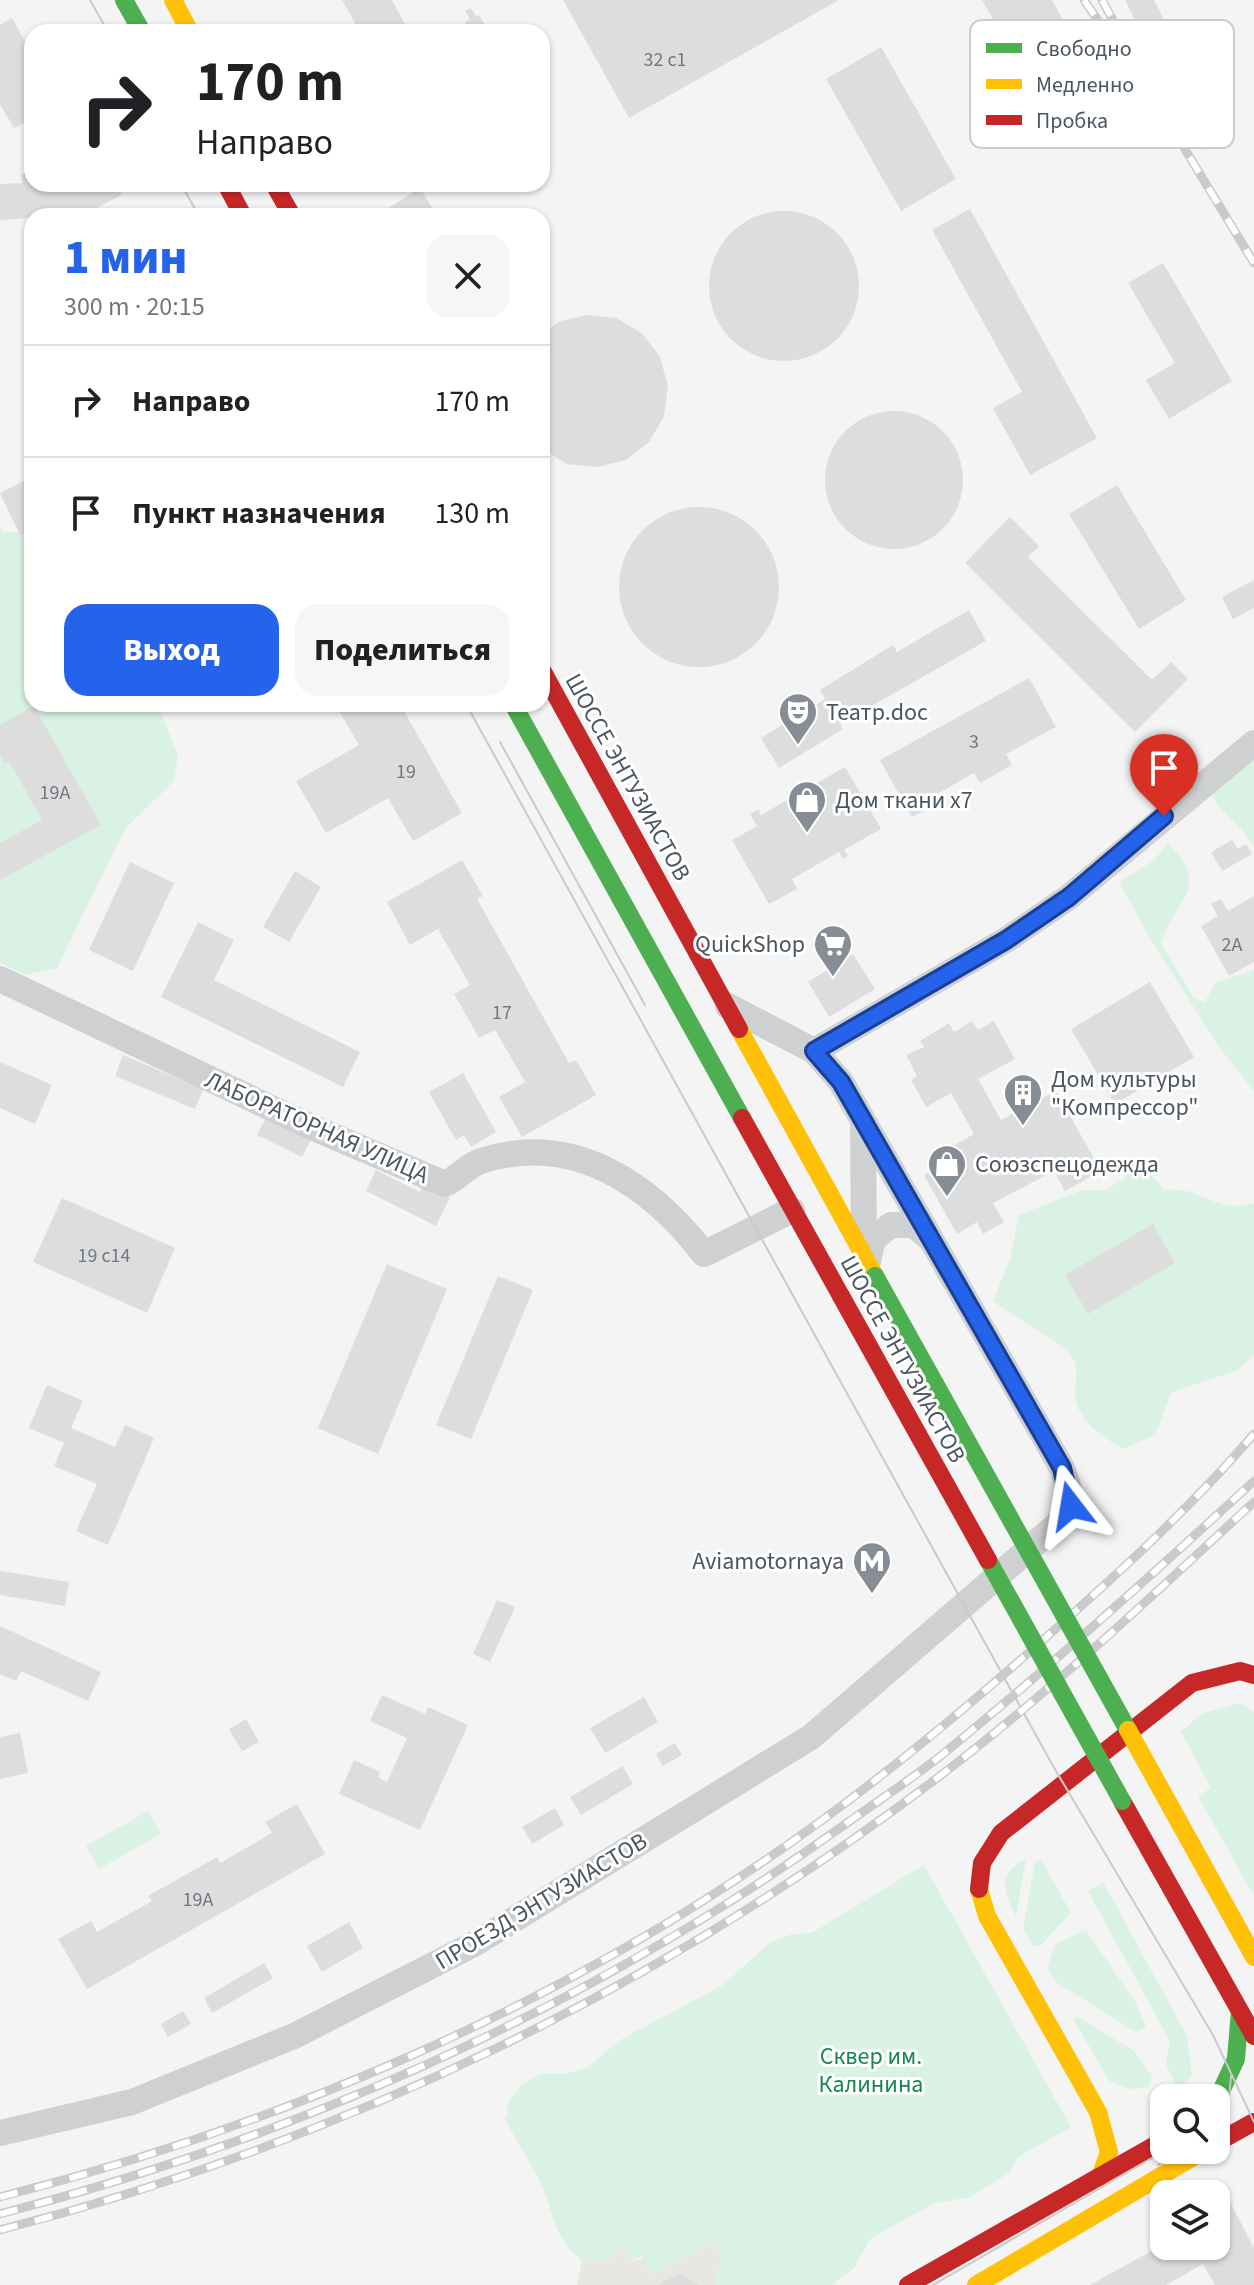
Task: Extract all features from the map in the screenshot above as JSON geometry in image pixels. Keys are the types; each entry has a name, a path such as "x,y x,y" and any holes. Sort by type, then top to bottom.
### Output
{"main road":[{"path":"124,0 138,24"},
{"path":"173,0 186,24"},
{"name":"ШОССЕ ЭНТУЗИАСТОВ","path":"550,685 870,1269 1254,1957"},
{"name":"ШОССЕ ЭНТУЗИАСТОВ","path":"517,712 1254,2036"},
{"path":"1100,2177 1110,2158 1108,2140 1098,2112 987,1916 978,1894 979,1866 1001,1833 1192,1683 1240,1671 1254,1675"},
{"path":"1226,2084 1235,2066 1241,2041 1240,2011"},
{"path":"1098,2112 1127,2129 1150,2137"},
{"path":"1230,2135 1254,2122"},
{"path":"908,2285 1150,2148"},
{"path":"976,2285 1181,2164"}],"street":[{"path":"814,1051 1006,940 1069,897 1254,743"},
{"name":"ЛАБОРАТОРНАЯ УЛИЦА","path":"0,979 307,1125 445,1184 460,1178 478,1162 530,1153 573,1155 638,1185 681,1224 704,1254 792,1210"},
{"path":"727,1006 814,1051 841,1082 931,1240"},
{"path":"863,1121 870,1269"},
{"path":"870,1269 869,1250 880,1231 891,1225 914,1225 931,1240"},
{"name":"ПРОЕЗД ЭНТУЗИАСТОВ","path":"0,2133 118,2107 294,2036 474,1944 811,1737 838,1717 927,1634 1066,1517 1071,1506 1062,1468 931,1240"}],"shaded area":[{"path":"717,2241 741,2285 577,2285 582,2261 622,2242 633,2261"}],"green space":[{"path":"0,526 3,532 24,532 24,712 160,712 178,755 174,781 125,829 57,968 24,975 0,962"},
{"path":"1254,746 1254,848 1212,797 1222,776"},
{"path":"1168,844 1182,859 1190,883 1161,944 1194,998 1205,1002 1215,983 1254,970 1254,1091 1219,1047 1151,940 1119,882 1153,861"},
{"path":"1135,1158 1165,1190 1188,1192 1229,1205 1254,1203 1254,1355 1238,1370 1172,1392 1155,1435 1123,1449 1095,1430 1083,1417 1076,1401 1076,1371 1070,1354 993,1301 1010,1259 1019,1215 1082,1190 1105,1190 1124,1179"},
{"path":"1240,1703 1254,1712 1254,1896 1198,1796 1211,1788 1181,1732 1201,1714"},
{"path":"148,1811 161,1834 99,1869 86,1846"},
{"path":"1026,1859 1016,1916 1005,1883 1011,1870"},
{"path":"1041,1859 1071,1913 1040,1946 1033,1946 1023,1929 1035,1862"},
{"name":"Сквер им. Калинина","path":"924,1865 1071,2127 1018,2157 1010,2172 971,2197 934,2203 870,2239 854,2268 832,2285 717,2285 714,2280 720,2260 717,2241 651,2275 642,2256 632,2261 624,2247 607,2261 582,2261 561,2236 540,2182 504,2118 508,2115 507,2105 520,2086 540,2074 564,2074 586,2068 622,2039 723,1985 768,1944 789,1935 813,1932"},
{"path":"1103,1882 1187,2036 1192,2075 1184,2083 1176,2084 1166,2064 1170,2041 1088,1891"},
{"path":"1086,1930 1136,2003 1146,2027 1136,2032 1056,1982 1047,1968 1055,1944"},
{"path":"1076,2016 1134,2051 1152,2076 1149,2087 1131,2089 1109,2081 1074,2020"}],"building":[{"path":"342,0 392,0 405,24 356,24"},
{"path":"563,0 839,0 629,118"},
{"path":"982,0 1052,0 1063,20 993,20"},
{"path":"1125,0 1154,0 1164,20 1135,20"},
{"path":"471,8 484,24 466,24 470,19 465,11"},
{"path":"12,18 24,40 24,123 14,128 0,104 0,25"},
{"path":"881,47 956,179 901,211 826,79"},
{"path":"21,174 24,174 24,192 120,192 122,195 97,208 24,208 24,219 0,220 0,184 22,183"},
{"path":"414,192 422,192 432,208 389,208"},
{"path":"970,209 1097,438 1030,475 993,408 1022,392 932,230"},
{"path":"784,211 813,217 837,233 853,257 859,286 853,315 837,339 813,355 784,361 755,355 731,339 715,315 709,286 715,257 731,233 755,217"},
{"path":"1163,263 1232,381 1169,419 1146,380 1175,363 1128,283"},
{"path":"587,315 616,318 642,333 660,357 668,386 664,416 649,442 626,460 597,467 567,464 550,454 550,328 558,322"},
{"path":"894,411 920,417 942,432 957,454 963,480 957,506 942,528 920,543 894,549 868,543 846,528 831,506 825,480 831,454 846,432 868,417"},
{"path":"24,481 24,533 20,535 0,493"},
{"path":"1117,485 1186,600 1139,629 1069,514"},
{"path":"699,507 729,514 755,531 772,557 779,587 772,617 755,643 729,660 699,667 669,660 643,643 626,617 619,587 626,557 643,531 669,514"},
{"path":"1010,517 1039,546 1028,557 1152,680 1171,662 1188,679 1135,732 965,563"},
{"path":"1254,580 1254,608 1233,619 1222,597"},
{"path":"969,610 986,641 840,724 843,729 779,768 761,738 825,699 820,690 893,645 897,652"},
{"path":"1029,678 1056,727 1006,754 1012,765 980,783 974,773 925,801 929,808 912,817 880,760"},
{"path":"24,712 37,712 101,825 0,880 0,843 42,820 9,761 4,763 0,756 0,725"},
{"path":"340,712 405,712 462,813 413,841 388,798 326,833 296,781 359,745"},
{"name":"Дом ткани x7","path":"845,767 881,829 844,850 848,856 843,859 839,852 792,879 797,889 769,904 732,840 757,826 750,814 758,809 761,815"},
{"path":"1232,840 1238,849 1246,844 1252,854 1222,871 1211,852"},
{"path":"462,860 483,896 477,899 569,1063 576,1060 596,1095 522,1137 499,1097 525,1082 495,1030 479,1038 454,994 470,985 438,929 410,945 387,902"},
{"path":"130,862 174,883 133,971 89,950"},
{"path":"295,871 321,887 289,942 263,927"},
{"path":"1254,896 1254,962 1229,976 1201,926 1218,916 1211,904 1221,899 1228,911"},
{"path":"198,922 234,940 214,980 360,1052 343,1087 161,997"},
{"path":"853,954 875,989 829,1017 808,982"},
{"path":"1150,982 1194,1057 1115,1104 1071,1029"},
{"name":"Дом культуры \"Компрессор\"","path":"972,1021 978,1030 994,1021 1015,1059 978,1079 1001,1120 1056,1091 1101,1171 1065,1191 1054,1171 993,1203 1004,1222 983,1234 977,1222 957,1234 924,1175 944,1164 938,1154 974,1134 951,1093 926,1107 911,1080 917,1076 906,1055 924,1047 920,1041 949,1023 954,1032"},
{"path":"123,1055 203,1089 195,1109 115,1076"},
{"path":"0,1062 52,1085 35,1124 0,1108"},
{"path":"463,1073 496,1132 471,1147 464,1135 456,1140 429,1092"},
{"path":"266,1117 311,1139 302,1157 257,1135"},
{"path":"376,1170 420,1192 423,1185 450,1198 436,1226 366,1191"},
{"path":"62,1198 175,1248 147,1313 33,1262"},
{"path":"1153,1224 1175,1263 1088,1314 1065,1275"},
{"path":"387,1264 447,1289 378,1454 318,1428"},
{"path":"498,1276 533,1290 471,1439 436,1425"},
{"path":"47,1385 83,1401 71,1428 115,1447 125,1425 154,1438 108,1545 76,1531 97,1484 54,1466 64,1443 29,1428"},
{"path":"0,1571 69,1582 65,1606 0,1595"},
{"path":"497,1600 515,1607 490,1662 473,1654"},
{"path":"0,1626 101,1672 88,1701 21,1671 16,1681 0,1674"},
{"path":"382,1695 425,1714 428,1707 468,1725 420,1830 339,1794 354,1760 380,1772 378,1777 387,1782 407,1738 370,1721"},
{"path":"644,1697 658,1722 605,1753 590,1728"},
{"path":"246,1719 259,1742 242,1751 229,1729"},
{"path":"20,1733 28,1773 0,1779 0,1737"},
{"path":"675,1743 682,1755 663,1766 656,1754"},
{"path":"623,1766 633,1784 581,1815 570,1797"},
{"path":"297,1804 325,1854 87,1989 58,1939 91,1921 97,1932 152,1901 148,1896 217,1857 220,1863 272,1833 265,1822"},
{"path":"555,1808 564,1825 532,1844 522,1827"},
{"path":"349,1922 363,1948 322,1972 307,1946"},
{"path":"264,1963 273,1978 212,2013 204,1998"},
{"path":"183,2011 191,2024 168,2037 161,2024"},
{"path":"1230,2202 1254,2248 1254,2285 1215,2285 1203,2264 1166,2285 1090,2285 1150,2252 1150,2260 1230,2260"},
{"path":"680,2273 698,2285 658,2285 663,2282"}],"tram line":[{"path":"90,0 104,24"},
{"path":"186,192 194,208"},
{"path":"470,712 1053,1766 1213,2035 1254,2122"},
{"path":"500,742 645,1005"},
{"path":"1230,2087 1231,2076"},
{"path":"933,2285 1150,2159"}],"railway":[{"path":"1084,0 1098,20"},
{"path":"1102,0 1113,20"},
{"path":"1184,148 1254,263"},
{"path":"0,2197 201,2137 397,2062 492,2018 676,1918 834,1811 969,1704 1148,1545 1254,1434"},
{"path":"0,2214 113,2182 334,2104 442,2058 547,2006 649,1950 750,1889 931,1763 1062,1654 1254,1481"},
{"path":"0,2230 128,2194 254,2151 377,2102 498,2048 615,1987 730,1920 841,1847 949,1769 1066,1672 1254,1502"}],"traffic: fast":[{"path":"124,0 138,24"},
{"path":"517,712 742,1118"},
{"path":"875,1276 1128,1730"},
{"path":"988,1560 1122,1801"},
{"path":"1224,2084 1236,2059 1240,2011"}],"traffic: slow":[{"path":"173,0 186,24"},
{"path":"739,1029 875,1276"},
{"path":"1128,1730 1254,1957"},
{"path":"979,1889 987,1916 1098,2112 1109,2152 1100,2177"},
{"path":"976,2285 1181,2164"}],"traffic: jam":[{"path":"230,192 239,208"},
{"path":"278,192 288,208"},
{"path":"550,685 739,1029"},
{"path":"742,1118 841,1296"},
{"path":"841,1296 988,1560"},
{"path":"979,1889 982,1863 1001,1833 1192,1683 1240,1671 1254,1675"},
{"path":"1122,1801 1254,2036"},
{"path":"1230,2135 1254,2122"},
{"path":"908,2285 1150,2148"}],"place":[{"name":"Театр.doc","path":"798,746"},
{"name":"Дом ткани x7","path":"807,834"},
{"name":"QuickShop","path":"833,978"},
{"name":"Дом культуры \"Компрессор\"","path":"1023,1127"},
{"name":"Союзспецодежда","path":"947,1198"},
{"name":"Aviamotornaya","path":"872,1595"}],"route":[{"path":"1071,1506 1071,1494 1062,1468 841,1082 814,1051 1006,940 1069,897 1164,816"}]}
